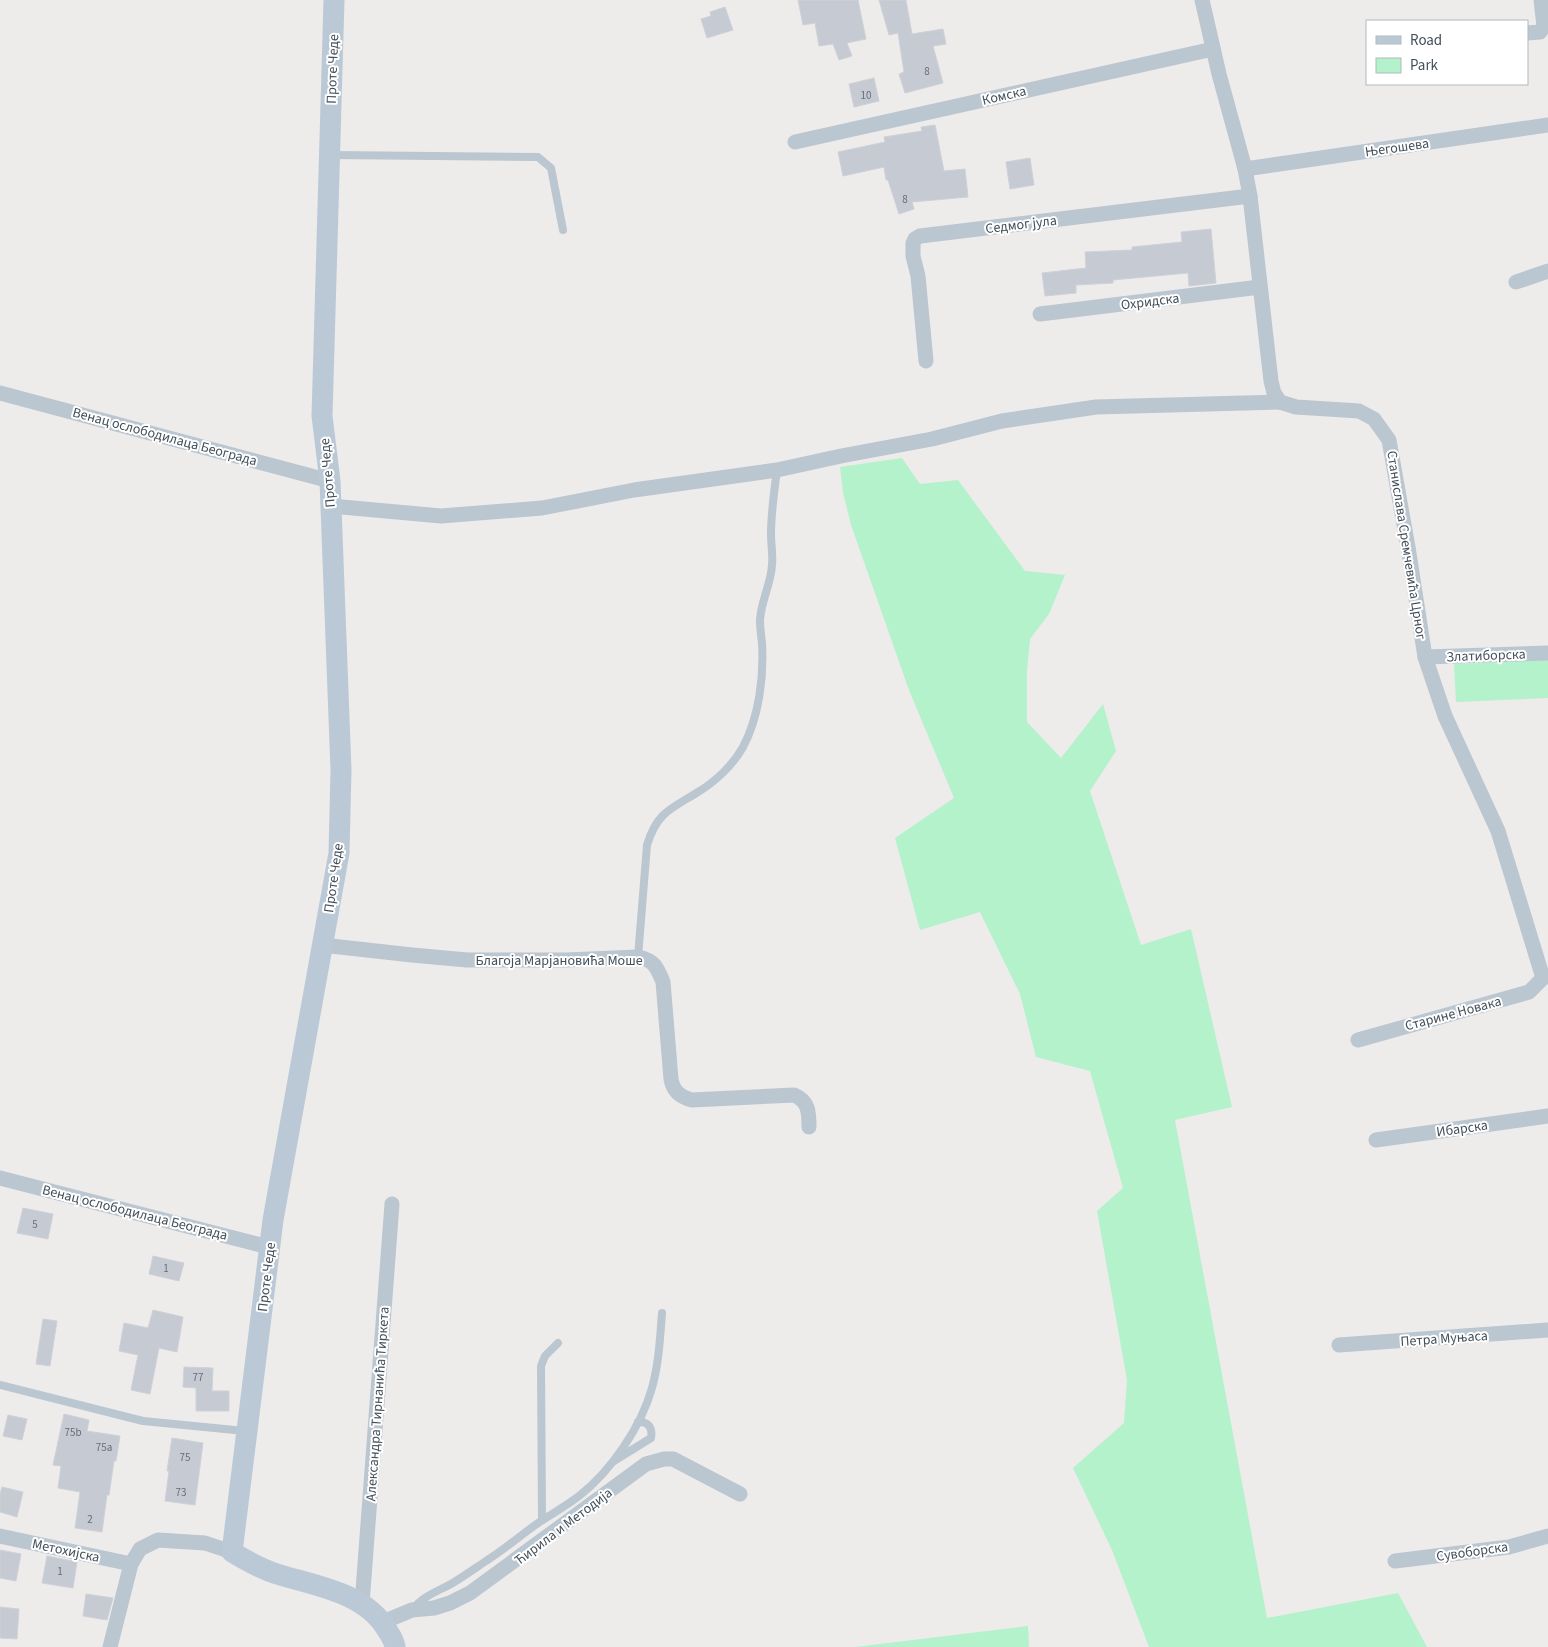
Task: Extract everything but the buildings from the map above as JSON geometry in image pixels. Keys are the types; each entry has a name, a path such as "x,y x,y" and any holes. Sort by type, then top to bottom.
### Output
{"street":[{"name":"Проте Чеде","path":"232,1552 272,1220 339,853 341,770 331,506 322,416 334,0"},
{"path":"1202,0 1245,169 1250,196 1271,381 1274,393 1280,402"},
{"path":"1528,32 1540,32 1544,26 1541,0"},
{"name":"Комска","path":"796,142 1214,49"},
{"name":"Његошева","path":"1245,169 1548,125"},
{"name":"Седмог јула","path":"926,362 918,276 913,256 913,243 920,236 1250,196"},
{"path":"1516,282 1548,271"},
{"name":"Охридска","path":"1040,314 1260,287"},
{"name":"Венац ослободилаца Београда","path":"0,393 330,481"},
{"name":"Станислава Сремчевића Црног","path":"331,506 441,516 542,508 634,490 777,470 932,439 1002,421 1096,407 1280,402 1296,407 1358,411 1374,419 1389,440 1425,657 1445,716 1498,831 1545,977"},
{"name":"Златиборска","path":"1425,657 1548,653"},
{"name":"Благоја Марјановића Моше","path":"322,945 468,960 566,960 638,957 649,959 658,969 663,982 671,1079 675,1091 692,1100 794,1095 806,1104 809,1112 809,1127"},
{"name":"Старине Новака","path":"1358,1040 1529,992 1545,977"},
{"name":"Ибарска","path":"1376,1140 1548,1116"},
{"name":"Венац ослободилаца Београда","path":"0,1178 269,1247"},
{"name":"Александра Тирнанића Тиркета","path":"362,1604 392,1204"},
{"name":"Петра Муњаса","path":"1339,1345 1548,1330"},
{"name":"Ћирила и Методија","path":"383,1622 412,1610 434,1608 450,1603 470,1593 646,1464 655,1460 673,1459 740,1494"},
{"name":"Метохијска","path":"0,1536 131,1564"},
{"name":"Сувоборска","path":"1395,1561 1509,1547 1548,1536"},
{"path":"110,1647 131,1564 140,1549 158,1540 205,1543 232,1552 254,1565 276,1574 340,1592 362,1604 377,1616 383,1622 394,1641 395,1647"}],"lane":[{"path":"329,154 538,157 551,168 563,230"},
{"path":"638,957 647,845 650,833 656,822 668,810 698,792 723,772 742,749 753,721 762,663 761,611 771,577 771,512 777,470"},
{"path":"412,1610 419,1601 492,1558 542,1520 581,1495 611,1463 638,1422 647,1403 656,1374 662,1313"},
{"path":"542,1520 540,1366 545,1356 558,1343"},
{"path":"0,1385 143,1421 247,1431"},
{"path":"611,1463 652,1438 651,1428 648,1424 638,1422"}],"green space":[{"path":"902,458 920,484 958,480 1025,571 1065,575 1049,614 1030,639 1027,671 1027,722 1061,758 1103,704 1116,751 1090,791 1141,945 1191,929 1232,1107 1175,1120 1267,1618 1398,1593 1427,1647 1149,1647 1112,1550 1073,1468 1124,1423 1127,1380 1097,1211 1123,1188 1090,1071 1036,1057 1020,994 980,912 920,930 895,838 954,798 909,690 851,525 843,492 840,467"},
{"path":"1548,660 1548,698 1456,702 1454,664"},
{"path":"1028,1626 1029,1647 855,1647"}]}
